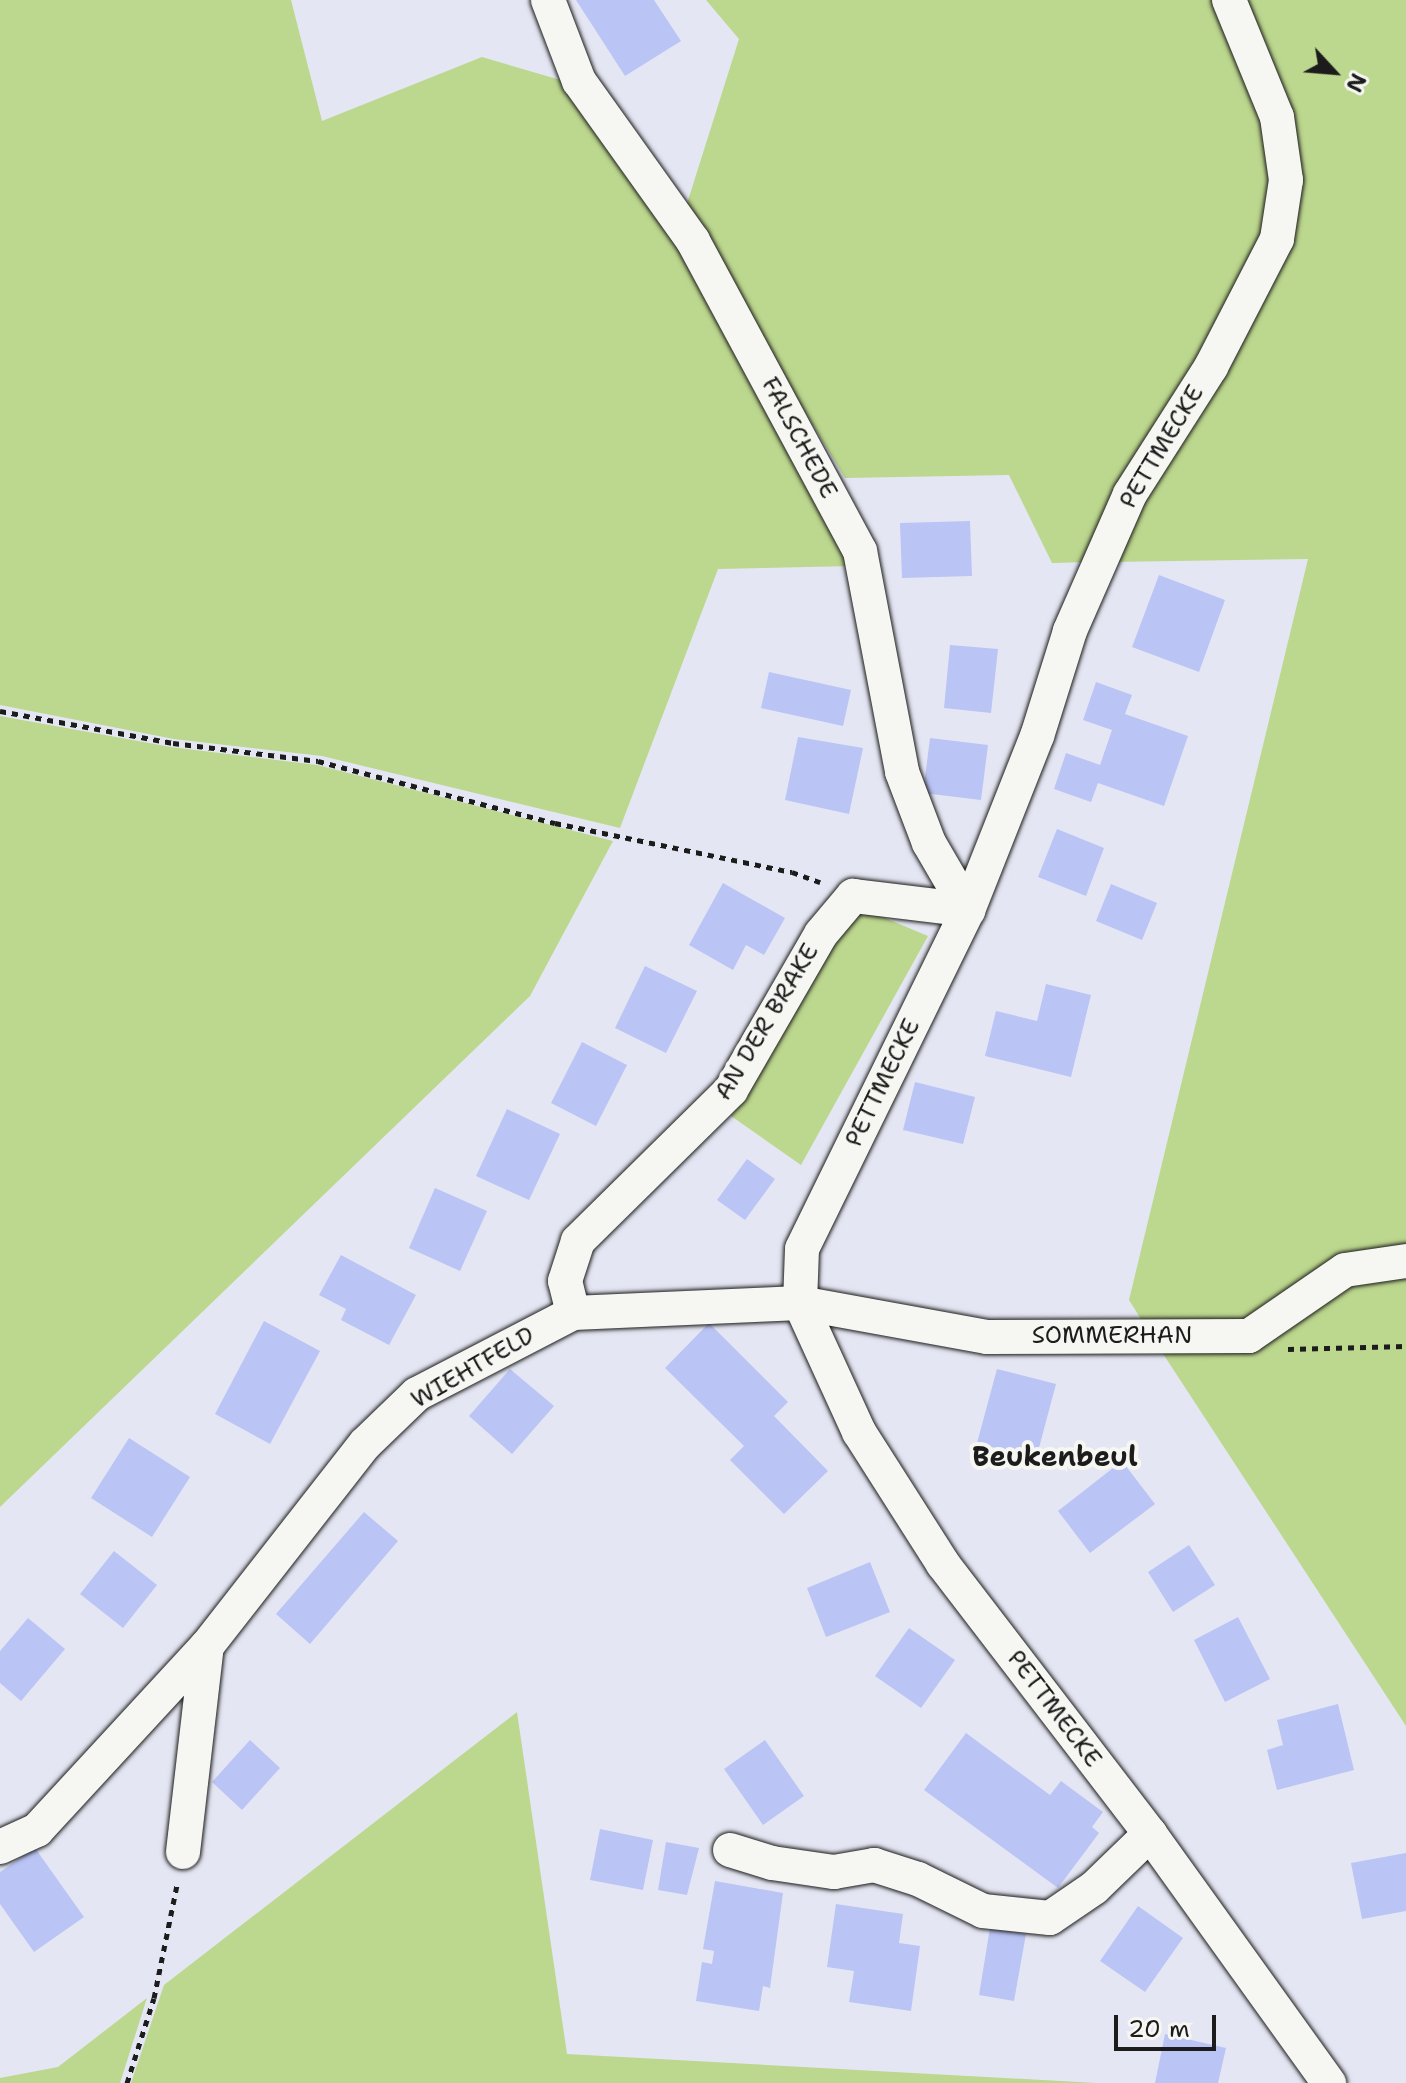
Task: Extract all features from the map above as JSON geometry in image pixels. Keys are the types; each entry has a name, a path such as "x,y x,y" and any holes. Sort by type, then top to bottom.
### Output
{"street":[{"name":"FALSCHEDE","path":"548,0 579,81 693,241 860,551 902,772 929,843 968,910"},
{"name":"PETTMECKE","path":"1229,0 1277,117 1286,180 1277,239 1211,367 1130,494 1070,631 1037,736 968,910 802,1249 800,1303 859,1432 943,1564 1150,1834 1329,2083"},
{"path":"853,896 968,910"},
{"name":"AN DER BRAKE","path":"573,1313 565,1281 578,1241 731,1090 821,934 853,896"},
{"path":"1249,1336 1345,1270 1406,1261"},
{"name":"WIEHTFELD","path":"0,1847 37,1830 207,1646 365,1444 417,1394 573,1313 800,1303"},
{"name":"SOMMERHAN","path":"800,1303 987,1337 1249,1336"},
{"path":"183,1852 207,1646"},
{"path":"730,1850 772,1863 834,1872 874,1865 918,1879 983,1911 1050,1918 1094,1888 1150,1834"}],"path":[{"path":"0,711 173,743 318,761 555,823 792,872 853,896"},
{"path":"1249,1336 1295,1351 1406,1346"},
{"path":"127,2083 154,1998 183,1852"}],"green space":[{"path":"0,0 291,0 322,121 482,57 574,84 687,246 853,566 718,569 620,828 322,756 174,739 0,705"},
{"path":"706,0 1212,0 1261,117 1270,172 1264,230 1088,562 1052,563 1009,475 845,478 684,213 739,39"},
{"path":"1241,0 1406,0 1406,1256 1248,1329 1149,1332 1129,1300 1308,559 1111,562 1284,238"},
{"path":"0,716 171,747 317,765 613,841 530,996 0,1507"},
{"path":"861,913 873,913 928,936 801,1165 731,1116 844,925"},
{"path":"1406,1264 1406,1726 1156,1343 1248,1340 1345,1274"},
{"path":"517,1712 567,2054 1096,2083 131,2083 164,1985"},
{"path":"147,1998 120,2083 0,2083 0,2078 58,2067"}],"building":[{"path":"576,0 654,0 681,41 625,76"},
{"path":"970,521 972,576 902,578 900,523"},
{"path":"1159,575 1225,600 1199,672 1132,647"},
{"path":"950,645 998,649 991,713 944,708"},
{"path":"769,672 851,690 843,726 761,708"},
{"path":"1096,682 1132,695 1125,714 1188,736 1164,806 1098,783 1091,802 1054,789 1066,753 1100,765 1112,730 1083,720"},
{"path":"798,737 863,748 849,814 785,800"},
{"path":"930,738 988,745 981,800 923,793"},
{"path":"1057,829 1104,848 1086,896 1038,877"},
{"path":"723,883 785,918 764,955 746,945 733,970 689,945"},
{"path":"1111,884 1157,903 1142,940 1096,921"},
{"path":"645,966 697,991 666,1053 615,1028"},
{"path":"1046,984 1091,995 1071,1077 985,1056 996,1011 1037,1021"},
{"path":"582,1042 627,1065 596,1126 551,1103"},
{"path":"915,1082 975,1097 963,1144 903,1130"},
{"path":"507,1109 560,1134 529,1200 476,1176"},
{"path":"747,1159 775,1179 745,1220 717,1200"},
{"path":"435,1188 487,1211 460,1271 409,1248"},
{"path":"341,1255 416,1295 389,1345 341,1320 346,1309 319,1295"},
{"path":"264,1321 320,1351 270,1444 215,1414"},
{"path":"709,1323 788,1402 774,1416 828,1471 784,1514 730,1460 744,1446 665,1368"},
{"path":"510,1369 554,1406 512,1454 469,1416"},
{"path":"997,1369 1056,1384 1036,1459 977,1443"},
{"path":"129,1438 190,1477 152,1537 91,1498"},
{"path":"1122,1461 1155,1504 1090,1553 1058,1511"},
{"path":"364,1512 398,1541 310,1644 276,1614"},
{"path":"1189,1545 1215,1585 1173,1612 1148,1572"},
{"path":"114,1551 157,1585 123,1628 80,1594"},
{"path":"870,1562 890,1612 826,1637 807,1588"},
{"path":"1238,1617 1270,1679 1225,1702 1194,1640"},
{"path":"28,1618 65,1649 21,1701 0,1683 0,1651"},
{"path":"909,1628 955,1660 921,1708 875,1676"},
{"path":"1338,1704 1354,1770 1277,1790 1267,1750 1283,1745 1277,1720"},
{"path":"966,1733 1050,1795 1061,1781 1103,1812 1092,1827 1099,1833 1058,1888 924,1790"},
{"path":"250,1740 280,1768 242,1810 212,1782"},
{"path":"765,1740 804,1796 763,1825 724,1769"},
{"path":"600,1829 653,1840 643,1890 590,1880"},
{"path":"666,1842 699,1848 687,1895 658,1890"},
{"path":"35,1848 84,1917 34,1952 0,1904 0,1872"},
{"path":"1406,1853 1406,1911 1362,1919 1351,1863"},
{"path":"715,1881 783,1893 770,1988 763,1986 759,2011 696,2001 702,1962 712,1964 714,1951 703,1949"},
{"path":"836,1904 903,1914 899,1943 920,1946 911,2011 849,2002 854,1971 827,1967"},
{"path":"1138,1906 1183,1938 1145,1992 1100,1961"},
{"path":"990,1928 1026,1934 1014,2001 979,1995"},
{"path":"1165,2034 1226,2048 1218,2083 1155,2083"}],"district":[{"name":"Beukenbeul","path":"1055,1456"}]}
